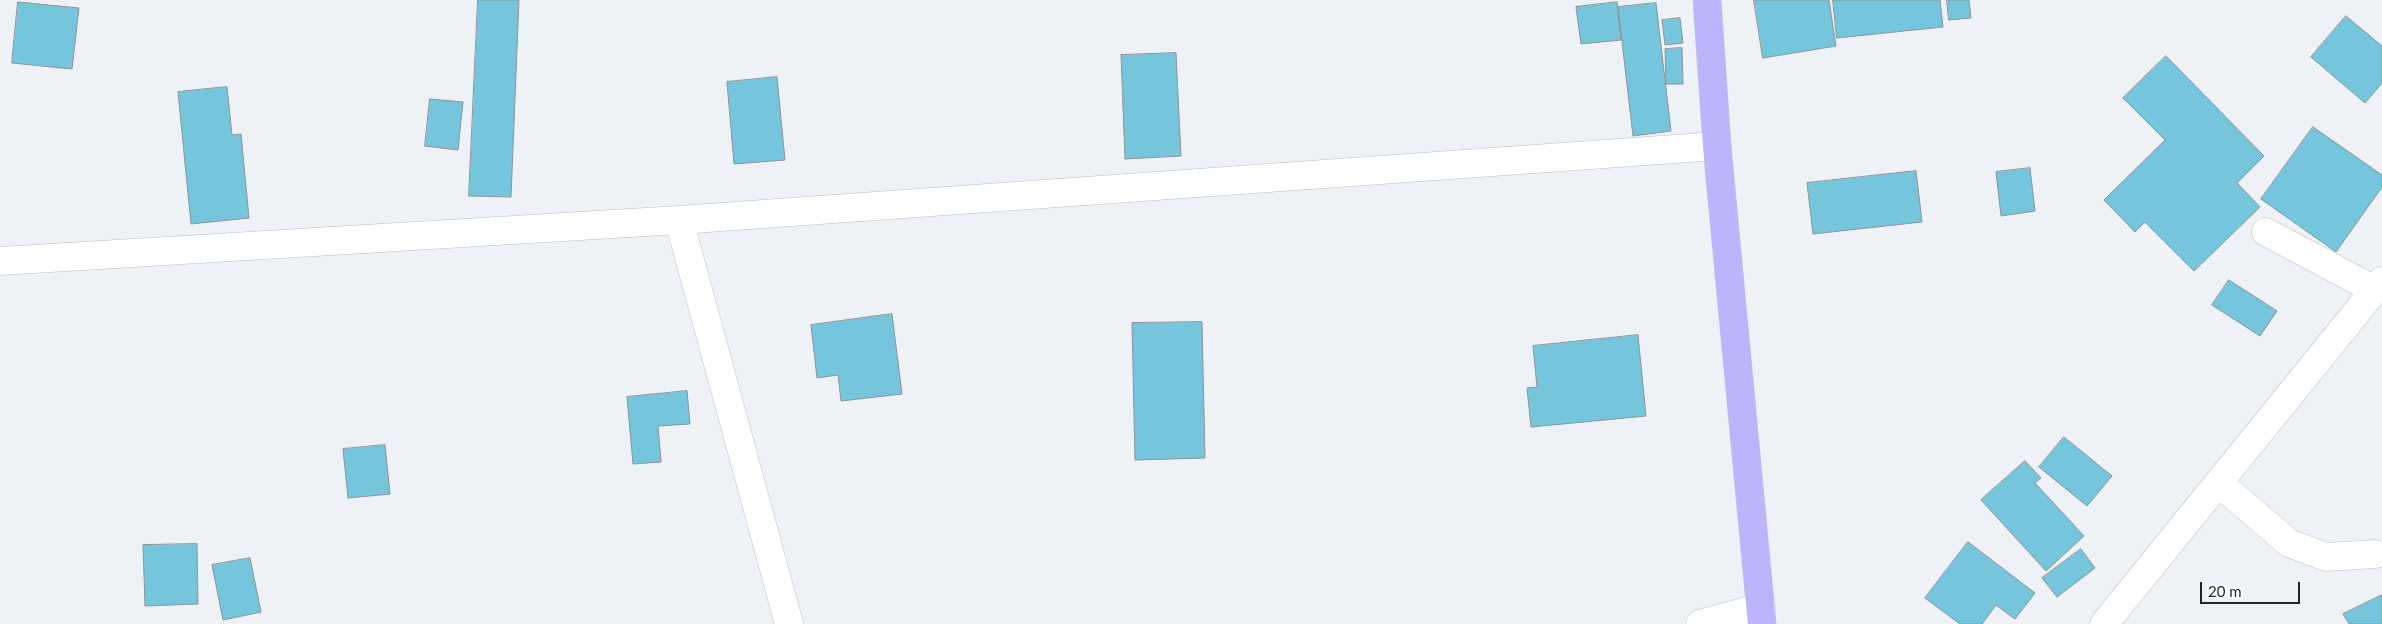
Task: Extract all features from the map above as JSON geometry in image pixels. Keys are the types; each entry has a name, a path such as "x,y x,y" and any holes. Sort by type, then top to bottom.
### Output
{"main road":[{"path":"1707,0 1717,146 1762,616"}],"street":[{"path":"0,261 679,220 1717,146"},
{"path":"679,220 789,624"},
{"path":"2104,624 2378,286 2266,232"},
{"path":"2219,483 2290,544 2326,557 2375,554"},
{"path":"1700,624 1762,616"}],"building":[{"path":"478,0 519,0 511,197 469,196"},
{"path":"1754,0 1829,0 1836,46 1763,58"},
{"path":"1833,0 1940,0 1943,27 1837,38"},
{"path":"1947,0 1969,0 1971,18 1949,20"},
{"path":"18,2 79,8 72,69 12,63"},
{"path":"1617,2 1621,40 1581,44 1576,7"},
{"path":"1656,3 1671,131 1633,136 1618,7"},
{"path":"2346,16 2382,46 2382,83 2365,103 2311,57"},
{"path":"1680,18 1683,43 1665,45 1662,20"},
{"path":"1682,48 1683,84 1666,84 1665,49"},
{"path":"1176,53 1181,156 1125,159 1121,55"},
{"path":"2166,56 2264,156 2237,183 2260,207 2194,271 2145,222 2135,232 2104,200 2165,140 2123,98"},
{"path":"777,77 785,160 734,164 727,82"},
{"path":"227,87 232,135 241,134 249,218 191,224 178,92"},
{"path":"430,99 463,102 458,150 425,146"},
{"path":"2313,127 2382,175 2382,187 2336,252 2261,199"},
{"path":"2030,168 2035,211 2001,216 1996,172"},
{"path":"1916,171 1922,222 1813,234 1807,183"},
{"path":"2229,280 2277,311 2260,336 2212,305"},
{"path":"892,314 902,394 841,401 838,375 817,378 811,325"},
{"path":"1202,322 1205,458 1135,460 1132,323"},
{"path":"1638,335 1646,416 1531,427 1527,388 1537,387 1533,346"},
{"path":"687,391 690,424 658,426 661,462 633,464 627,397"},
{"path":"2064,437 2112,476 2087,506 2039,467"},
{"path":"385,445 390,494 348,498 343,449"},
{"path":"2025,461 2041,478 2035,483 2084,536 2046,571 1981,500"},
{"path":"1968,542 2035,593 2015,619 1996,605 1982,624 1960,624 1925,598"},
{"path":"197,544 198,604 145,606 143,545"},
{"path":"2081,549 2095,568 2057,597 2042,578"},
{"path":"250,558 261,612 223,620 212,565"},
{"path":"2382,595 2382,624 2349,624 2343,614"}]}
